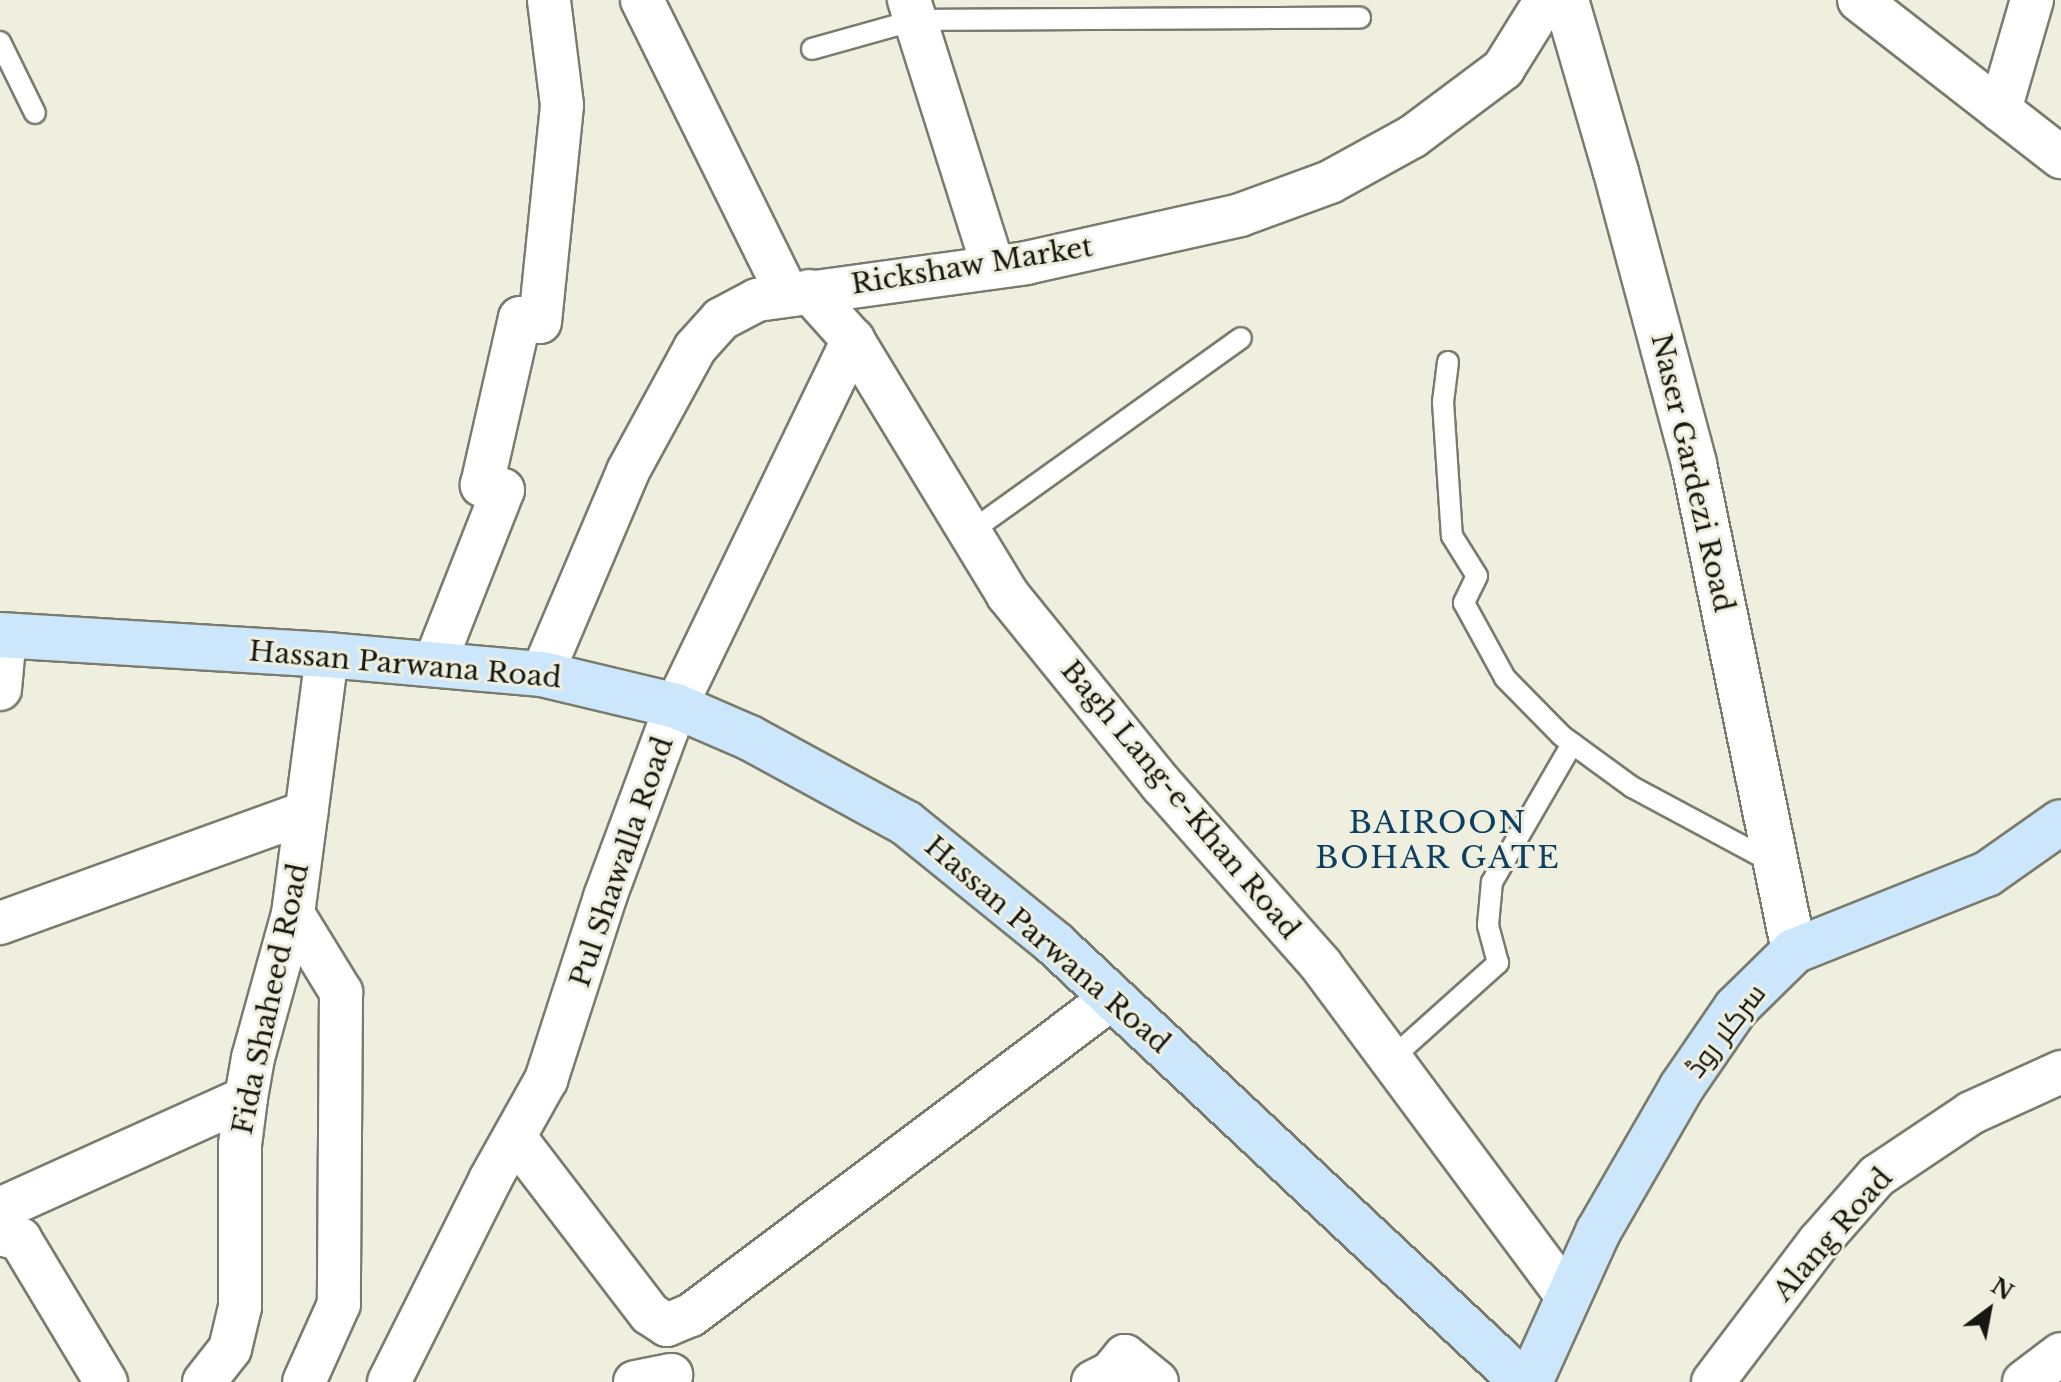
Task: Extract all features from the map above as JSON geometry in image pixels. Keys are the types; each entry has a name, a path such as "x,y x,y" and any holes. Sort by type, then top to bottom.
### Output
{"main road":[{"name":"Hassan Parwana Road","path":"2,635 327,655 542,674 676,706 750,738 906,823 1054,943 1523,1382"},
{"name":"سرکلر روڈ","path":"1530,1382 1598,1232 1681,1088 1736,1008 1794,951 1987,874 2061,822"}],"street":[{"path":"434,665 503,490 482,485 520,318 540,322 562,105 549,0"},
{"name":"Bagh Lang-e-Khan Road","path":"642,0 798,293 853,340 1008,595 1162,785 1321,965 1568,1298"},
{"name":"Rickshaw Market","path":"542,674 628,471 695,348 721,319 757,300 993,267 1240,215 1330,182 1412,137 1503,69 1546,0"},
{"name":"Naser Gardezi Road","path":"1566,0 1616,172 1694,464 1794,951"},
{"path":"1859,0 2061,157"},
{"path":"2000,110 2032,0"},
{"path":"912,10 993,267"},
{"name":"Pul Shawalla Road","path":"389,1382 490,1180 516,1139 555,1057 605,897 676,706 853,340"},
{"path":"0,689 2,635"},
{"name":"Fida Shaheed Road","path":"204,1382 230,1349 240,1307 240,1145 246,1098 253,1058 293,914 327,655"},
{"path":"0,923 306,812"},
{"path":"293,914 341,992 339,1304 304,1382"},
{"path":"516,1139 650,1314 667,1325 691,1315 1112,998"},
{"name":"Alang Road","path":"1713,1382 1819,1242 1877,1176 1971,1113 2061,1072"},
{"path":"0,1209 246,1098"},
{"path":"0,1234 20,1239 106,1382"},
{"path":"2024,1382 2061,1354"},
{"path":"1093,1382 1111,1373 1125,1356 1157,1382"}],"lane":[{"path":"812,49 912,10 1360,18"},
{"path":"0,42 35,113"},
{"path":"970,532 1241,338"},
{"path":"1448,362 1443,402 1452,536 1477,576 1464,603 1505,678 1572,744 1632,787 1776,864"},
{"path":"1391,1059 1498,963 1488,925 1492,882 1572,744"}],"district":[{"name":"BAIROON BOHAR GATE","path":"1438,840"}]}
